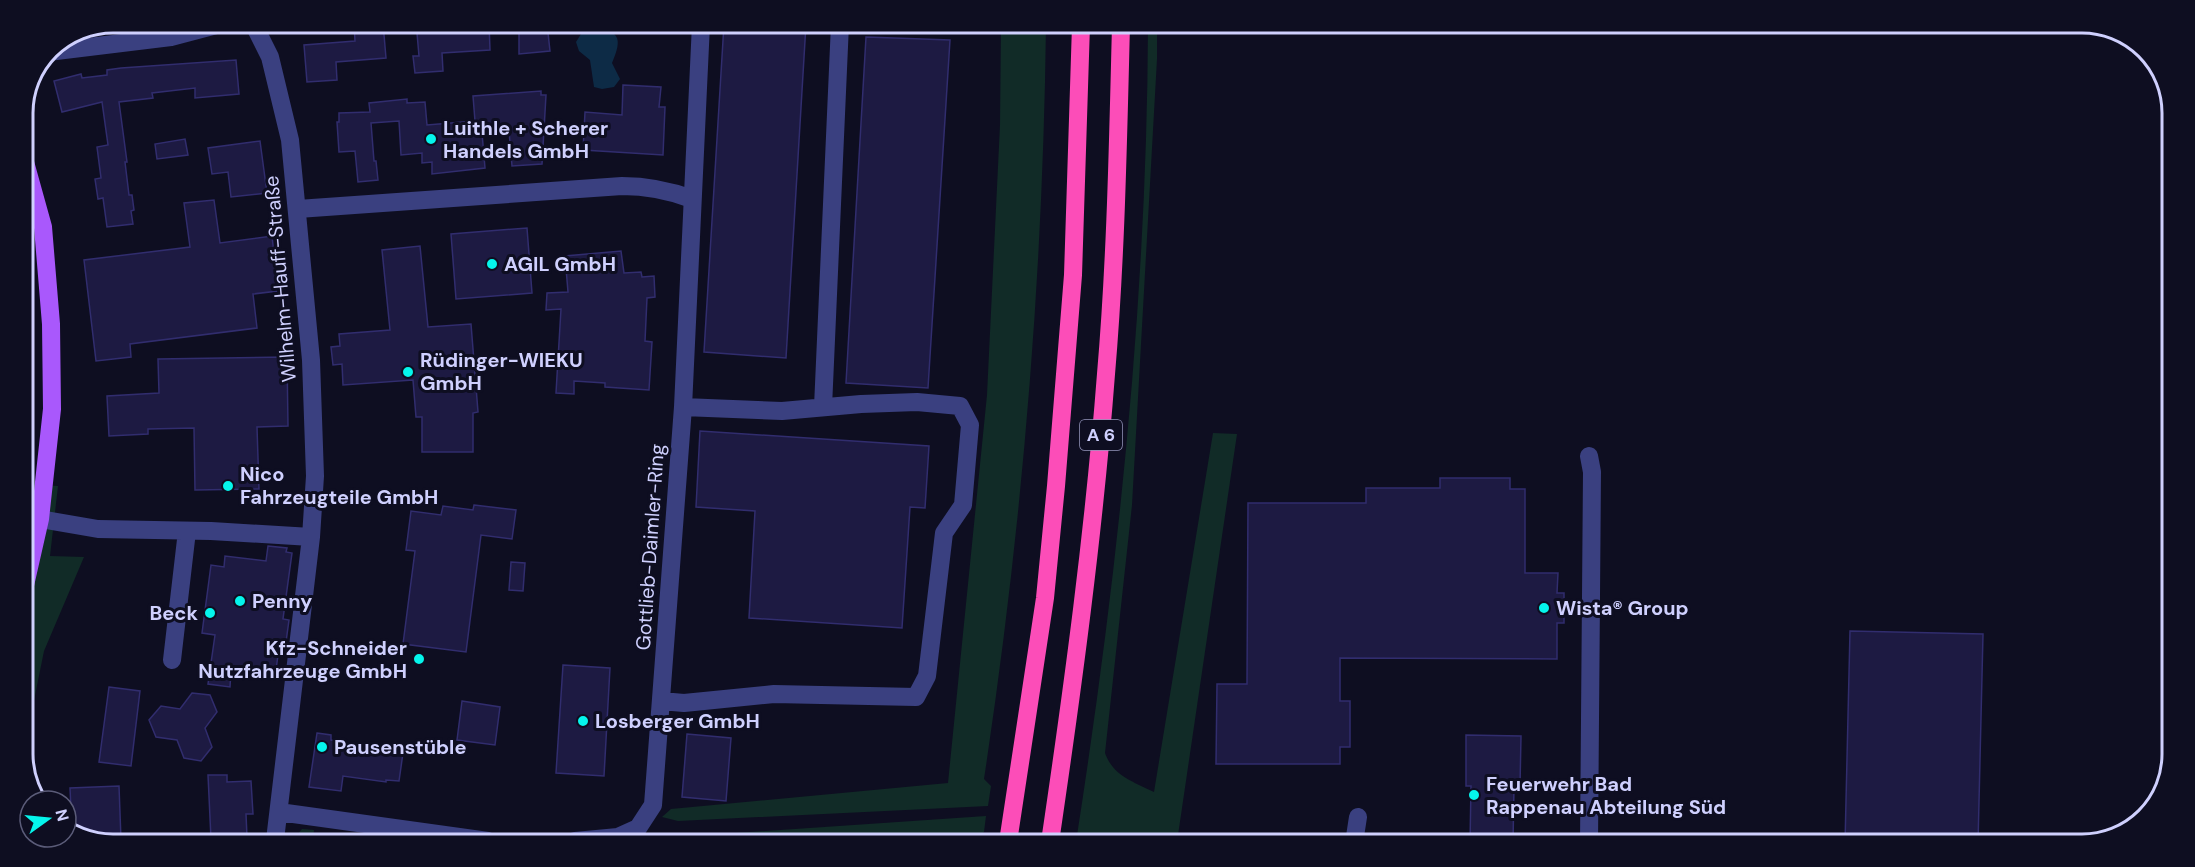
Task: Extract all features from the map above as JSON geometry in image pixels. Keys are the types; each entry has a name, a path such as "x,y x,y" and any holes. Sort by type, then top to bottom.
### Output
{"highway":[{"name":"A 6","path":"1009,834 1045,598 1062,417 1073,275 1081,33"},
{"name":"A 6","path":"1051,834 1083,607 1106,374 1113,275 1121,33"}],"main road":[{"path":"33,191 43,227 51,324 52,409 40,519 33,550"}],"street":[{"path":"64,50 171,37 186,33"},
{"name":"Wilhelm-Hauff-Straße","path":"258,33 270,57 290,140 312,360 315,476 311,537 276,834"},
{"name":"Gottlieb-Daimler-Ring","path":"625,834 638,828 653,805 683,407 700,33"},
{"path":"823,407 840,33"},
{"path":"298,209 622,186 664,189 692,199"},
{"path":"661,701 684,703 774,694 916,697 927,676 944,533 963,505 970,425 960,406 917,402 782,411 683,407"},
{"path":"1589,456 1592,472 1589,834"},
{"path":"40,519 98,529 311,537"},
{"path":"172,660 187,531"},
{"path":"279,812 438,834"},
{"path":"1355,834 1358,817"}],"green space":[{"path":"1001,33 1046,33 1040,214 1028,403 1009,591 984,779 991,786 988,806 678,821 662,817 671,809 948,783 987,395 1000,125"},
{"path":"1148,33 1157,33 1132,505 1105,753 1119,773 1154,792 1213,433 1237,434 1178,834 1077,834 1105,639 1127,435 1136,333 1146,128"},
{"path":"33,485 58,486 50,556 84,557 44,651 33,705"},
{"path":"986,816 984,832 981,834 721,834"},
{"path":"302,829 314,830 314,834 298,834"}],"water":[{"path":"613,33 616,37 618,41 612,63 620,79 614,87 602,89 594,87 590,60 579,51 576,42 581,34"}],"building":[{"path":"355,33 384,33 386,58 336,62 337,80 307,82 304,45 355,41"},
{"path":"417,33 489,33 490,50 442,53 443,71 415,73 413,56 419,56"},
{"path":"519,33 548,33 550,51 519,54"},
{"path":"723,33 805,33 786,358 704,352"},
{"path":"866,37 950,40 928,388 846,383"},
{"path":"236,60 239,94 195,98 195,88 152,93 153,98 119,102 129,195 132,195 134,210 131,211 133,224 107,227 103,198 98,199 95,179 101,178 97,147 108,145 102,102 62,112 54,81 81,74 82,78 107,75 107,70 121,68"},
{"path":"623,85 661,87 659,107 665,107 663,155 583,150 585,112 622,115"},
{"path":"541,91 541,95 546,95 542,164 512,166 509,131 482,133 485,168 432,174 432,162 422,163 422,153 401,155 399,121 371,123 378,180 358,182 355,151 339,152 337,122 339,122 339,113 370,112 369,103 407,99 407,103 425,102 427,125 475,121 473,96"},
{"path":"185,139 188,155 157,159 155,144"},
{"path":"260,141 267,193 231,197 228,172 212,174 208,148"},
{"path":"214,200 220,243 272,236 278,291 253,294 257,328 130,344 131,357 96,361 84,260 190,247 184,203"},
{"name":"AGIL GmbH","path":"527,228 532,293 456,299 451,234"},
{"name":"Rüdinger-WIEKU GmbH","path":"420,246 428,327 471,324 478,412 473,413 473,452 422,452 422,417 416,417 413,380 343,385 342,364 333,365 331,347 340,346 339,334 390,330 382,250"},
{"path":"621,251 624,273 641,272 642,277 654,276 655,297 647,298 645,341 652,342 649,390 605,387 605,383 574,381 574,394 556,393 561,309 546,310 547,293 568,292 565,256"},
{"path":"287,357 288,426 257,427 259,489 195,490 194,428 148,429 148,434 109,436 107,396 159,393 158,359"},
{"path":"700,431 929,446 925,508 910,507 902,628 749,618 755,511 696,507"},
{"path":"1440,478 1510,478 1510,489 1525,489 1525,573 1558,573 1557,593 1564,593 1564,623 1557,623 1557,659 1340,658 1340,701 1350,701 1350,747 1340,747 1340,764 1216,764 1217,684 1247,684 1248,503 1366,503 1366,488 1440,488"},
{"path":"474,505 516,510 512,539 481,535 466,652 403,644 415,551 406,550 411,511 441,515 443,506 473,510"},
{"path":"268,546 287,548 286,552 292,553 283,619 289,620 285,649 279,648 275,677 231,671 230,687 208,684 215,635 202,633 211,565 224,567 225,556 266,561"},
{"path":"511,562 525,563 523,591 509,590"},
{"path":"1850,631 1983,634 1978,834 1845,834"},
{"name":"Losberger GmbH","path":"563,665 610,668 604,776 556,773"},
{"path":"109,687 140,691 131,766 99,762"},
{"path":"192,693 210,695 217,712 205,728 212,747 201,761 184,758 177,740 156,737 149,720 161,706 180,709"},
{"path":"462,701 500,707 495,745 457,740"},
{"path":"317,733 331,735 331,740 403,753 399,781 386,780 386,782 343,776 341,791 309,787"},
{"path":"687,734 731,738 726,801 682,797"},
{"path":"1466,735 1521,736 1520,786 1514,786 1513,834 1470,834 1471,786 1466,786"},
{"path":"208,775 227,775 227,782 251,781 253,814 246,814 247,834 211,834"},
{"path":"119,786 121,834 103,833 78,826 78,789 70,789"}],"place":[{"name":"Luithle + Scherer Handels GmbH","path":"431,139"},
{"name":"AGIL GmbH","path":"492,264"},
{"name":"Rüdinger-WIEKU GmbH","path":"408,372"},
{"name":"Nico Fahrzeugteile GmbH","path":"228,486"},
{"name":"Penny","path":"240,601"},
{"name":"Wista® Group","path":"1544,608"},
{"name":"Beck","path":"210,613"},
{"name":"Kfz-Schneider Nutzfahrzeuge GmbH","path":"419,659"},
{"name":"Losberger GmbH","path":"583,721"},
{"name":"Pausenstüble","path":"322,747"},
{"name":"Feuerwehr Bad Rappenau Abteilung Süd","path":"1474,795"}]}
